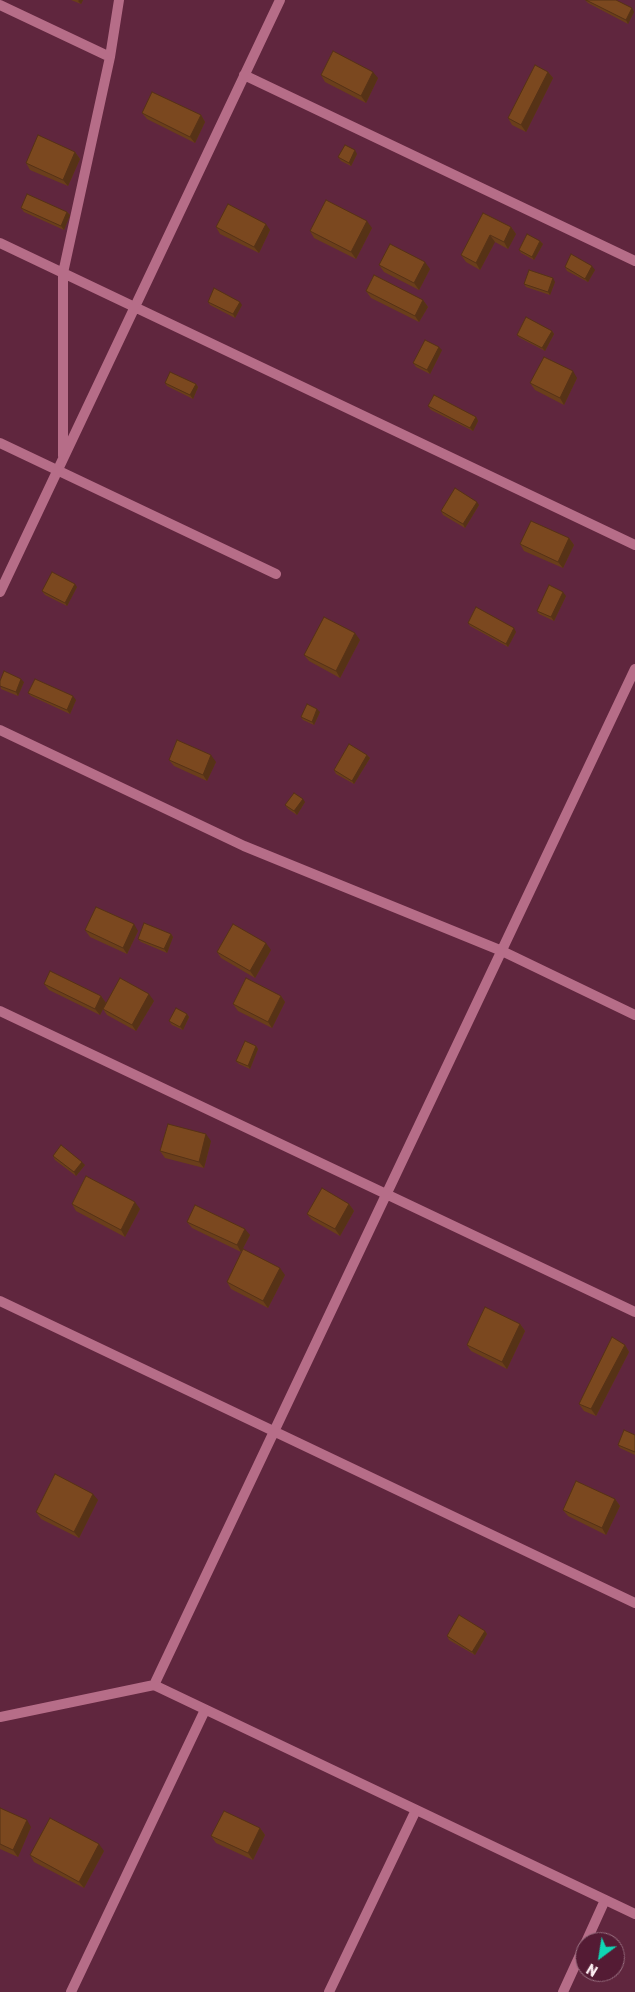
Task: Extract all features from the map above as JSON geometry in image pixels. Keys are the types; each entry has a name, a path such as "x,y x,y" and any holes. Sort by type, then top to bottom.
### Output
{"street":[{"path":"63,458 63,273 110,57 119,0"},
{"path":"0,592 280,0"},
{"path":"0,5 110,57"},
{"path":"244,75 635,261"},
{"path":"0,243 635,545"},
{"path":"0,443 276,574"},
{"path":"154,1685 635,669"},
{"path":"0,730 244,846 502,951 635,1014"},
{"path":"0,1011 635,1312"},
{"path":"0,1301 635,1602"},
{"path":"0,1717 154,1685 635,1914"},
{"path":"71,1992 205,1710"},
{"path":"329,1992 416,1810"},
{"path":"590,1932 605,1900"},
{"path":"563,1992 575,1965"}],"building":[{"path":"586,0 616,0 632,8 626,20"},
{"path":"333,51 373,72 361,96 321,75"},
{"path":"535,65 548,72 521,125 508,118"},
{"path":"152,92 201,115 190,137 142,113"},
{"path":"38,135 75,152 63,180 26,163"},
{"path":"345,145 355,150 349,163 338,157"},
{"path":"27,194 67,212 61,226 21,208"},
{"path":"326,200 367,221 351,252 310,231"},
{"path":"228,204 266,224 254,247 216,227"},
{"path":"483,213 511,227 504,242 490,235 476,263 461,255"},
{"path":"527,234 540,241 532,257 519,250"},
{"path":"390,244 425,262 414,283 379,265"},
{"path":"571,254 592,266 585,279 565,267"},
{"path":"529,270 553,278 548,292 524,284"},
{"path":"374,275 423,300 415,316 366,291"},
{"path":"214,288 240,302 233,314 208,302"},
{"path":"526,317 552,331 542,348 517,335"},
{"path":"425,340 439,347 427,370 413,363"},
{"path":"544,357 573,371 560,398 530,383"},
{"path":"170,372 196,384 190,395 165,383"},
{"path":"434,395 476,417 470,428 428,406"},
{"path":"455,488 477,502 463,524 441,511"},
{"path":"531,521 569,538 558,562 520,544"},
{"path":"52,572 75,584 65,603 42,591"},
{"path":"549,585 563,592 551,617 537,611"},
{"path":"476,607 514,628 506,644 468,623"},
{"path":"324,617 355,633 336,671 304,655"},
{"path":"4,671 21,679 16,692 0,686"},
{"path":"35,679 73,696 67,710 28,693"},
{"path":"307,704 317,709 312,722 301,717"},
{"path":"177,740 211,755 203,775 169,760"},
{"path":"349,744 367,755 352,781 334,770"},
{"path":"294,793 303,799 294,811 285,805"},
{"path":"96,907 134,924 123,948 85,930"},
{"path":"144,923 171,934 164,949 138,939"},
{"path":"233,924 266,943 250,971 217,952"},
{"path":"50,971 101,996 95,1009 44,984"},
{"path":"120,978 149,994 132,1025 103,1009"},
{"path":"246,978 281,996 268,1022 233,1004"},
{"path":"176,1008 187,1014 180,1027 169,1021"},
{"path":"245,1041 256,1046 248,1066 236,1061"},
{"path":"168,1124 206,1134 199,1162 160,1151"},
{"path":"61,1145 82,1162 74,1172 53,1156"},
{"path":"86,1176 135,1202 121,1230 72,1204"},
{"path":"322,1188 349,1204 335,1229 307,1214"},
{"path":"195,1205 245,1229 237,1245 187,1222"},
{"path":"243,1249 280,1268 263,1301 227,1282"},
{"path":"485,1307 520,1324 502,1362 467,1345"},
{"path":"612,1337 625,1345 591,1409 579,1404"},
{"path":"624,1430 635,1435 635,1452 618,1445"},
{"path":"55,1474 93,1494 74,1532 36,1512"},
{"path":"576,1481 615,1499 602,1528 563,1510"},
{"path":"459,1615 485,1631 472,1652 447,1636"},
{"path":"0,1808 27,1820 13,1850 0,1844"},
{"path":"224,1811 260,1828 248,1853 211,1836"},
{"path":"50,1818 99,1844 79,1882 30,1855"}]}
